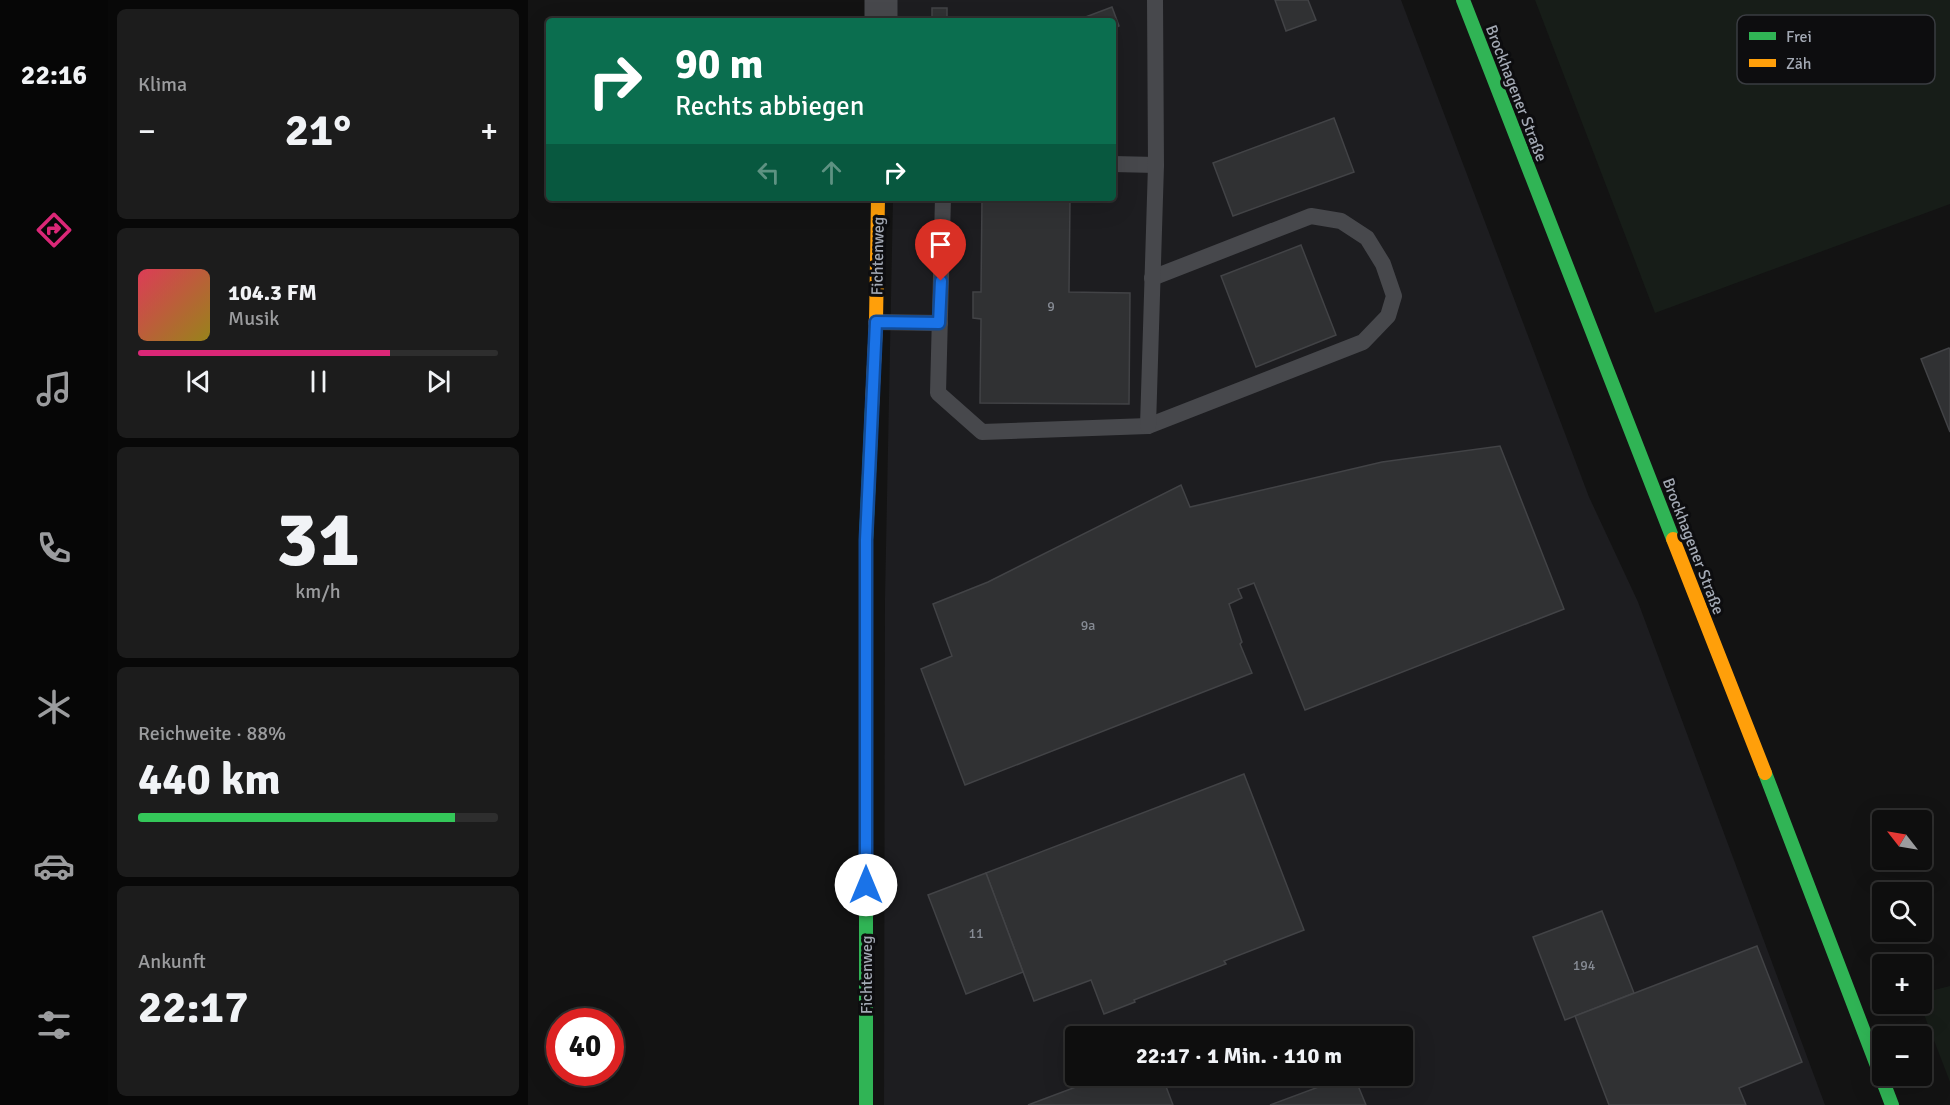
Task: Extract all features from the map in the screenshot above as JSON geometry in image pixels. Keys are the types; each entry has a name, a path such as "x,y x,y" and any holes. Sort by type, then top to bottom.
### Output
{"main road":[{"name":"Brockhagener Straße","path":"1463,0 1892,1105"},
{"name":"Fichtenweg","path":"866,1105 866,540 876,322 878,201"}],"street":[{"path":"881,0 881,18"}],"lane":[{"path":"1148,426 1156,165 1155,0"},
{"path":"1116,164 1156,165"},
{"path":"943,201 938,393 982,432 1148,426 1363,342 1388,316 1394,296 1383,264 1367,238 1341,221 1311,216 1152,278"},
{"path":"876,322 939,323"}],"shaded area":[{"path":"897,0 1401,0 1589,497 1638,602 1825,1105 884,1105 885,598 893,201 1116,201 1116,18 896,18"},
{"path":"1535,0 1950,0 1950,204 1655,313"},
{"path":"1950,986 1950,1082 1932,1035 1932,1026 1928,1026 1924,1014 1932,1014 1932,990"}],"building":[{"path":"1275,0 1308,0 1316,20 1286,31"},
{"path":"1112,7 1119,26 1116,28 1116,18 1083,18"},
{"path":"932,8 947,8 947,18 932,18"},
{"path":"1334,118 1354,172 1233,216 1213,163"},
{"path":"982,201 1070,201 1069,292 1130,293 1129,404 980,403 981,319 973,318 973,292 981,292"},
{"path":"1301,245 1336,335 1256,367 1221,276"},
{"path":"1949,348 1950,350 1950,432 1921,359"},
{"path":"1500,446 1564,609 1305,710 1254,583 1238,589 1242,598 1229,604 1242,642 1240,644 1252,673 965,785 921,669 952,656 933,604 988,582 1181,485 1190,507 1382,462"},
{"path":"1244,774 1304,930 1224,961 1226,964 1104,1014 1091,980 1034,1001 986,873"},
{"path":"986,873 1023,972 966,994 928,895"},
{"path":"1602,911 1634,993 1565,1020 1533,937"},
{"path":"1757,946 1802,1062 1739,1088 1746,1105 1609,1105 1575,1016"},
{"path":"1078,1086 1166,1086 1173,1105 1028,1105"},
{"path":"1321,1086 1358,1086 1366,1105 1270,1105"}],"traffic: fast":[{"path":"1463,0 1673,539"},
{"path":"866,1105 866,540 872,407"},
{"path":"1765,773 1892,1105"}],"traffic: slow":[{"path":"872,407 878,201"},
{"path":"1673,539 1765,773"}],"route":[{"path":"866,885 866,540 876,322 939,323 941,281"}]}
